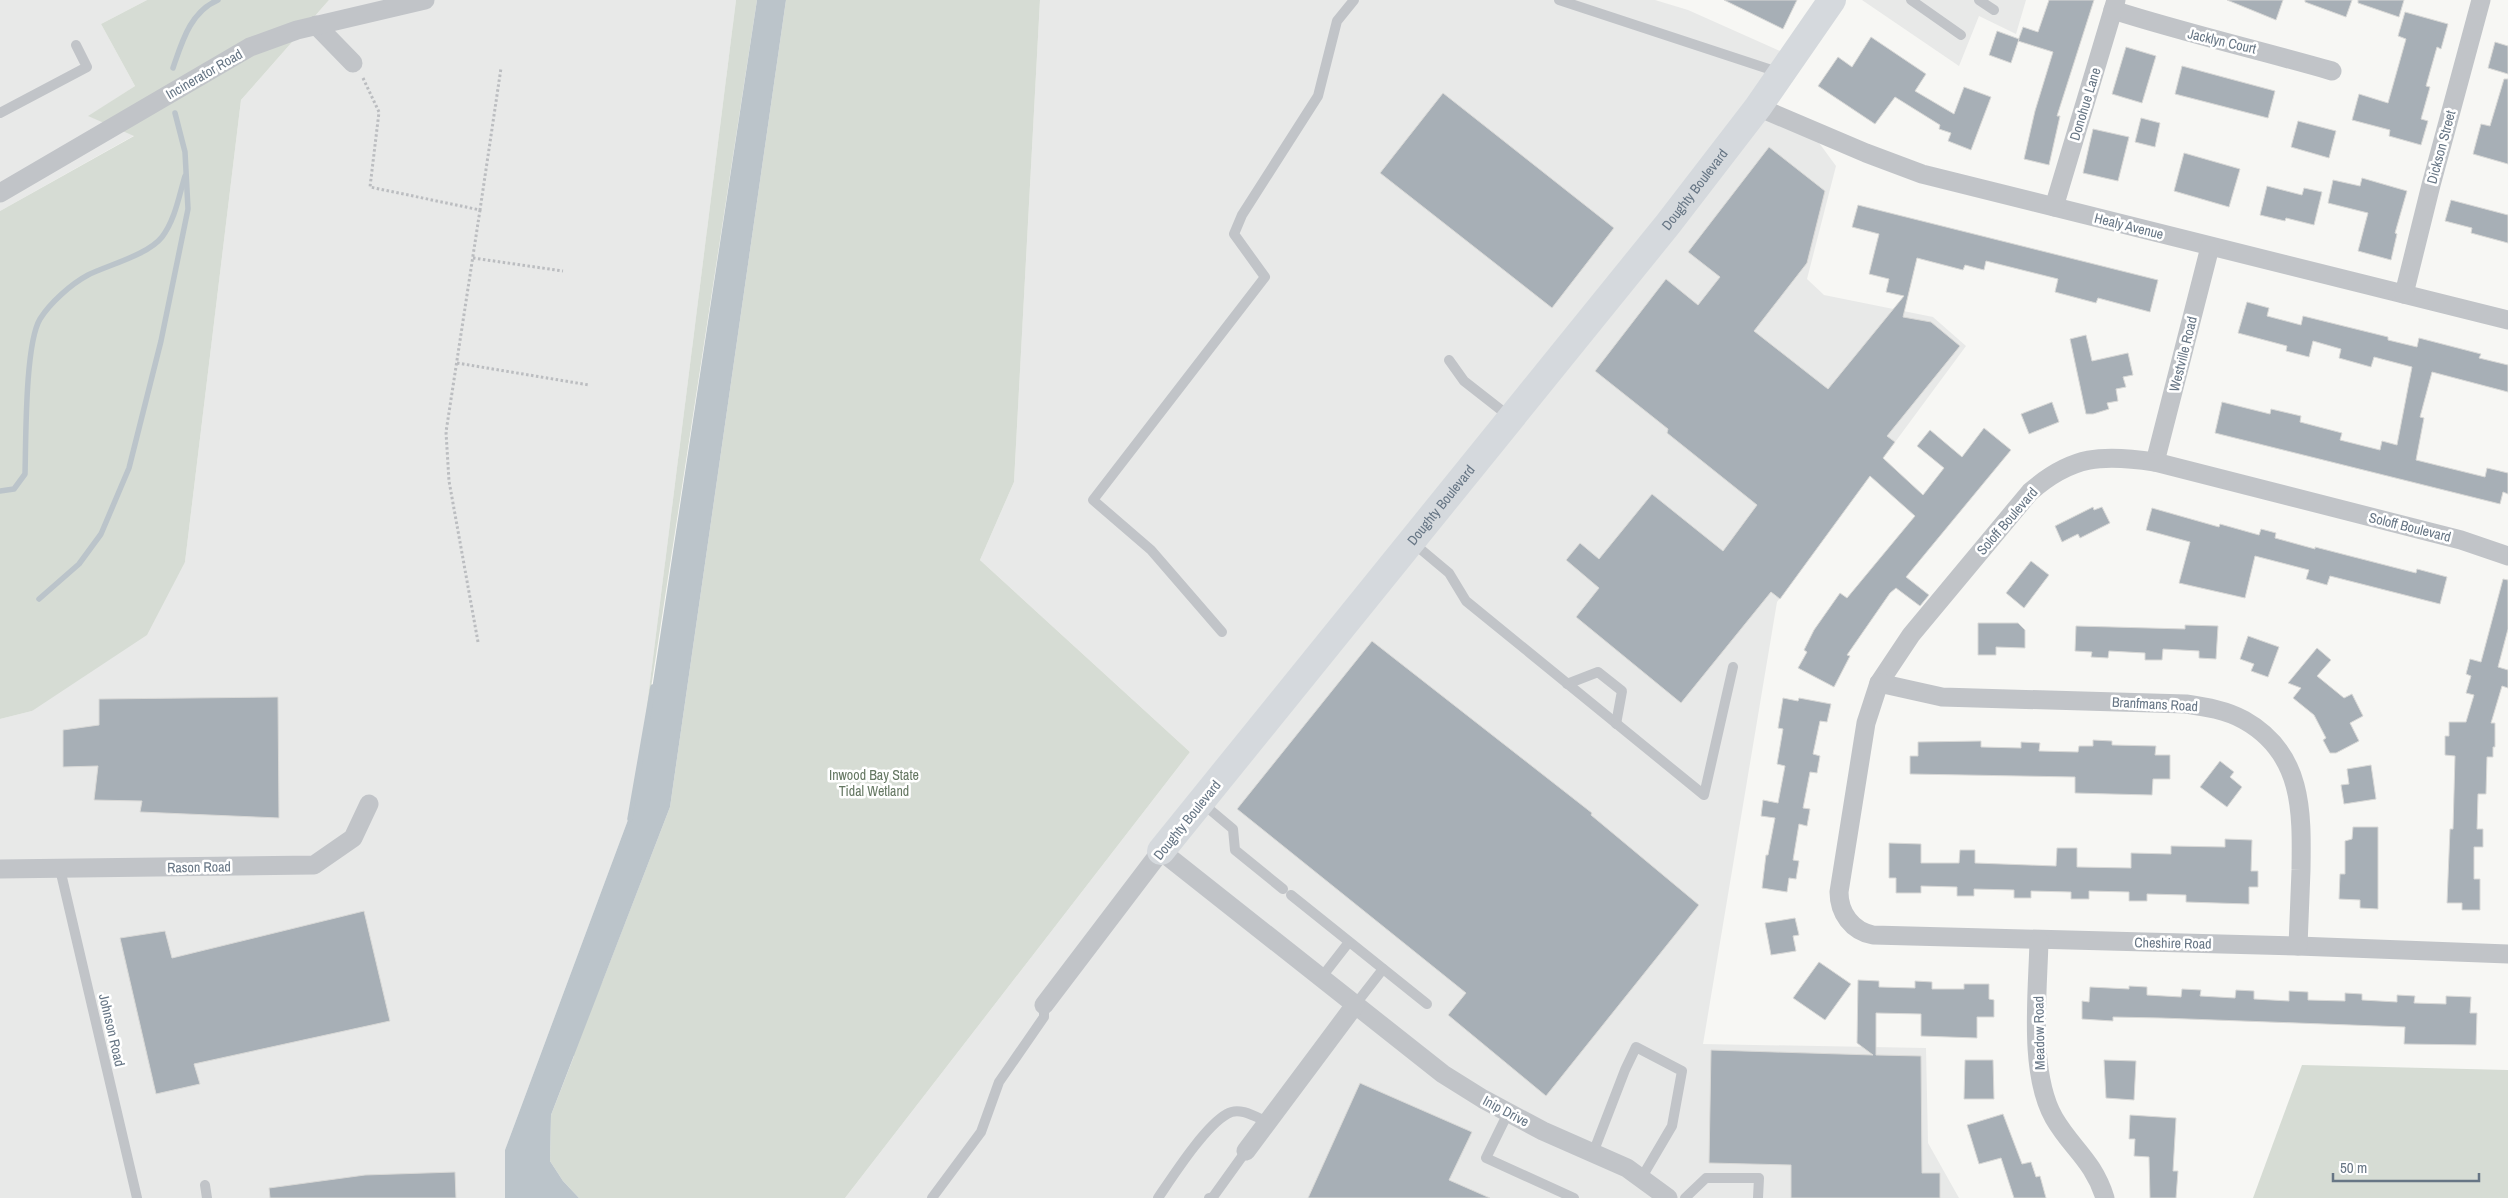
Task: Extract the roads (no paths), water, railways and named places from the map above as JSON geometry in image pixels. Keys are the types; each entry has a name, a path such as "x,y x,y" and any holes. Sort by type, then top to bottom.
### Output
{"main road":[{"name":"Doughty Boulevard","path":"1161,851 1668,224 1758,108 1832,0"}],"street":[{"name":"Incinerator Road","path":"1,188 123,121 229,59 268,39 316,25 425,0"},
{"name":"Dickson Street","path":"2404,294 2430,185 2481,0"},
{"name":"Jacklyn Court","path":"2114,5 2176,30 2263,51 2332,71"},
{"name":"Donohue Lane","path":"2054,207 2114,5"},
{"path":"316,25 353,63"},
{"name":"Healy Avenue","path":"1758,108 1922,174 2508,320"},
{"name":"Westville Road","path":"2155,462 2210,247"},
{"name":"Soloff Boulevard","path":"1846,917 1839,902 1839,892 1866,723 1879,683 1911,635 2030,492 2043,480 2070,465 2115,456 2155,462 2461,540 2508,556"},
{"name":"Branfmans Road","path":"1879,683 1942,697 2186,704 2221,710 2244,720 2270,739 2281,754 2290,769 2299,796 2302,824 2298,946"},
{"name":"Rason Road","path":"0,869 314,865 353,838 369,804"},
{"name":"Inip Drive","path":"1161,851 1443,1074 1508,1113 1642,1177 1668,1198"},
{"name":"Doughty Boulevard","path":"1044,1005 1161,851"},
{"name":"Cheshire Road","path":"1846,917 1861,933 1873,935 2298,946 2508,954"},
{"name":"Meadow Road","path":"2039,940 2037,1056 2042,1090 2054,1118 2087,1160 2099,1180 2105,1198"},
{"path":"1246,1151 1355,1005"}],"lane":[{"path":"1222,632 1151,550 1093,500 1265,277 1234,234 1242,215 1318,96 1337,21 1354,0"},
{"path":"1559,0 1782,73"},
{"path":"1911,0 1961,36"},
{"path":"1979,0 1994,10"},
{"path":"0,113 87,67 76,45"},
{"path":"1449,360 1464,381 1511,418"},
{"path":"1412,541 1449,573 1466,601 1704,795 1733,667"},
{"path":"1567,684 1598,672 1616,686 1622,691 1616,724"},
{"path":"1201,802 1233,829 1235,850 1427,1004"},
{"name":"Johnson Road","path":"60,869 137,1198"},
{"path":"1321,978 1349,942"},
{"path":"1355,1005 1383,969"},
{"path":"932,1198 981,1132 999,1082 1044,1017 1044,1005"},
{"path":"1593,1153 1625,1070 1636,1047 1682,1071 1672,1126 1642,1177"},
{"path":"1158,1198 1200,1140 1228,1113 1243,1112 1267,1122"},
{"path":"1508,1113 1486,1158 1574,1198"},
{"path":"1209,1198 1213,1197 1246,1151"},
{"path":"1684,1198 1706,1178 1759,1178 1758,1198"},
{"path":"204,1185 206,1198"}],"waterway":[{"path":"173,68 188,29 200,12 218,0"},
{"path":"39,599 79,564 101,534 129,468 161,341 188,209 185,152 175,113"},
{"path":"0,491 14,489 25,474 26,417 31,349 40,319 55,300 81,279 138,254 156,243 170,223 185,176"},
{"path":"630,819 653,687"}],"park label":[{"name":"Inwood Bay State Tidal Wetland","path":"874,784"}]}
